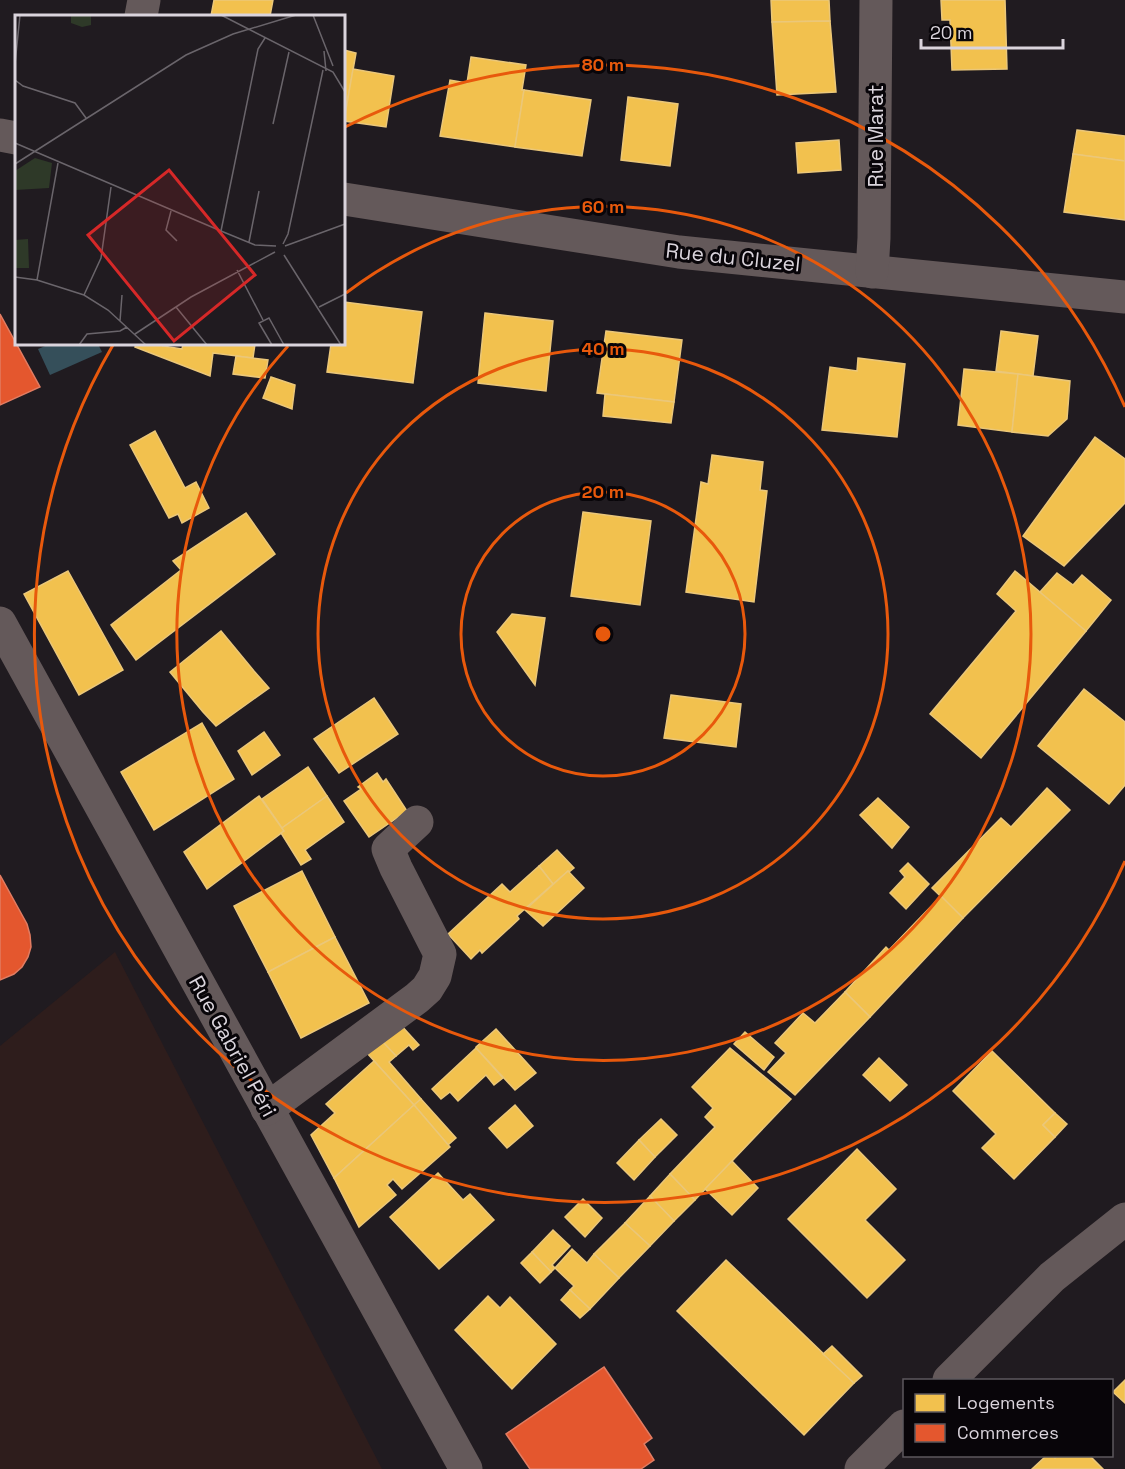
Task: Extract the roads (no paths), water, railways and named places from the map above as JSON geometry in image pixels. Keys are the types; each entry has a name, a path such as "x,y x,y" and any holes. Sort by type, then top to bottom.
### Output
{"street":[{"path":"141,15 144,0"},
{"name":"Rue Marat","path":"872,272 876,0"},
{"path":"0,135 15,138"},
{"name":"Rue du Cluzel","path":"345,199 679,252 1125,297"},
{"name":"Rue Gabriel Péri","path":"0,623 466,1469"},
{"path":"267,1109 417,998 427,989 435,976 440,954 388,849 417,822"},
{"path":"951,1379 1052,1277 1125,1219"},
{"path":"861,1469 903,1426"}],"water":[{"path":"48,345 98,345 102,352 50,375 38,349"}]}
